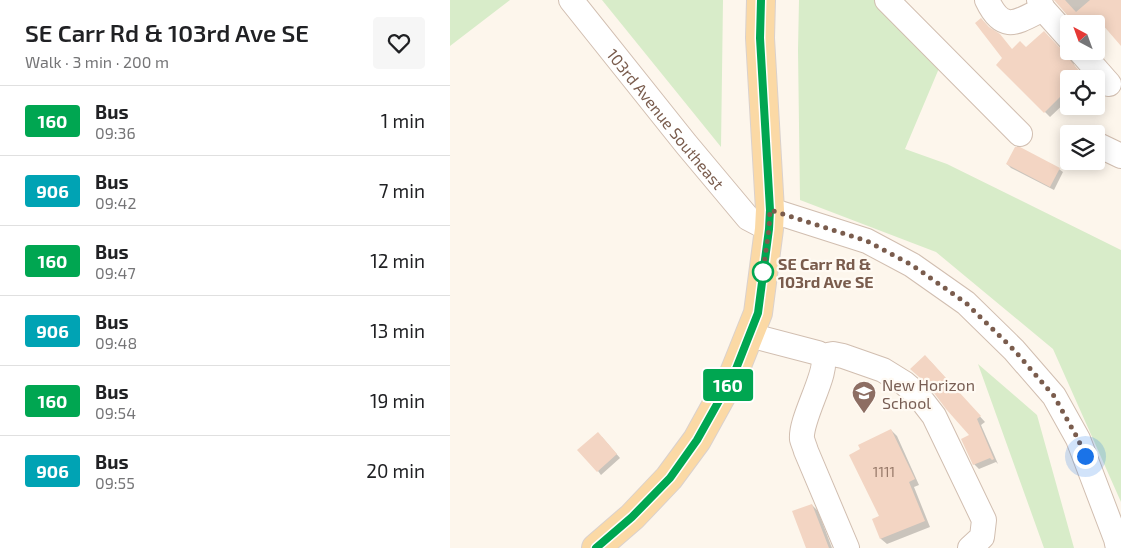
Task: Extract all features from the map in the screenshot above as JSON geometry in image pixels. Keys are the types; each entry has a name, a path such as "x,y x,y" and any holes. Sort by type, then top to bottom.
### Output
{"main road":[{"path":"596,548 632,517 670,478 697,440 734,374 758,313 770,219 760,38 761,0"}],"street":[{"name":"103rd Avenue Southeast","path":"572,0 686,144 748,218 770,219 867,241 912,265 966,303 1014,350 1054,396 1078,439 1118,548"},
{"path":"887,0 1020,134"},
{"path":"987,0 992,10 1001,20 1008,22 1015,22 1041,4 1060,27"},
{"path":"1088,60 1109,84"},
{"path":"1105,148 1121,156"},
{"path":"749,335 818,353 824,360 804,424 802,439 847,548"},
{"path":"822,356 833,354 843,356 883,370 904,383 928,407 984,520 982,537 970,548"}],"green space":[{"path":"450,0 510,0 450,46"},
{"path":"602,0 723,0 721,147"},
{"path":"799,0 898,0 940,66 905,149 947,164 1121,250 1121,502 1053,349 936,252 800,200"},
{"path":"978,364 1037,415 1074,548 1044,548"}],"building":[{"path":"1054,0 1065,0 1076,12 1090,0 1121,0 1121,46 1105,27 1105,15 1067,15"},
{"path":"981,18 989,27 1000,34 1012,49 1020,41 1026,47 1044,31 1060,48 1060,60 1070,60 1078,70 1060,70 1060,97 1044,113 996,65 1002,58 975,23"},
{"path":"1015,147 1020,147 1060,168 1050,187 1006,164"},
{"path":"925,355 981,416 977,419 994,459 990,458 973,465 961,439 969,435 928,385 910,369"},
{"path":"891,429 915,479 909,482 925,521 880,539 872,519 879,516 849,455 860,449 858,445"},
{"path":"598,432 617,454 597,472 577,450"},
{"path":"812,504 829,548 806,548 792,511"}],"bus line":[{"name":"160","path":"596,548 632,517 670,478 697,440 734,374 758,313 770,210 760,38 761,0"}],"place":[{"name":"SE Carr Rd & 103rd Ave SE","path":"763,272"},
{"name":"New Horizon School","path":"864,414"}],"route":[{"path":"763,272 762,279 770,210 867,241 912,265 966,303 1014,350 1054,396 1078,439 1085,456"}]}
